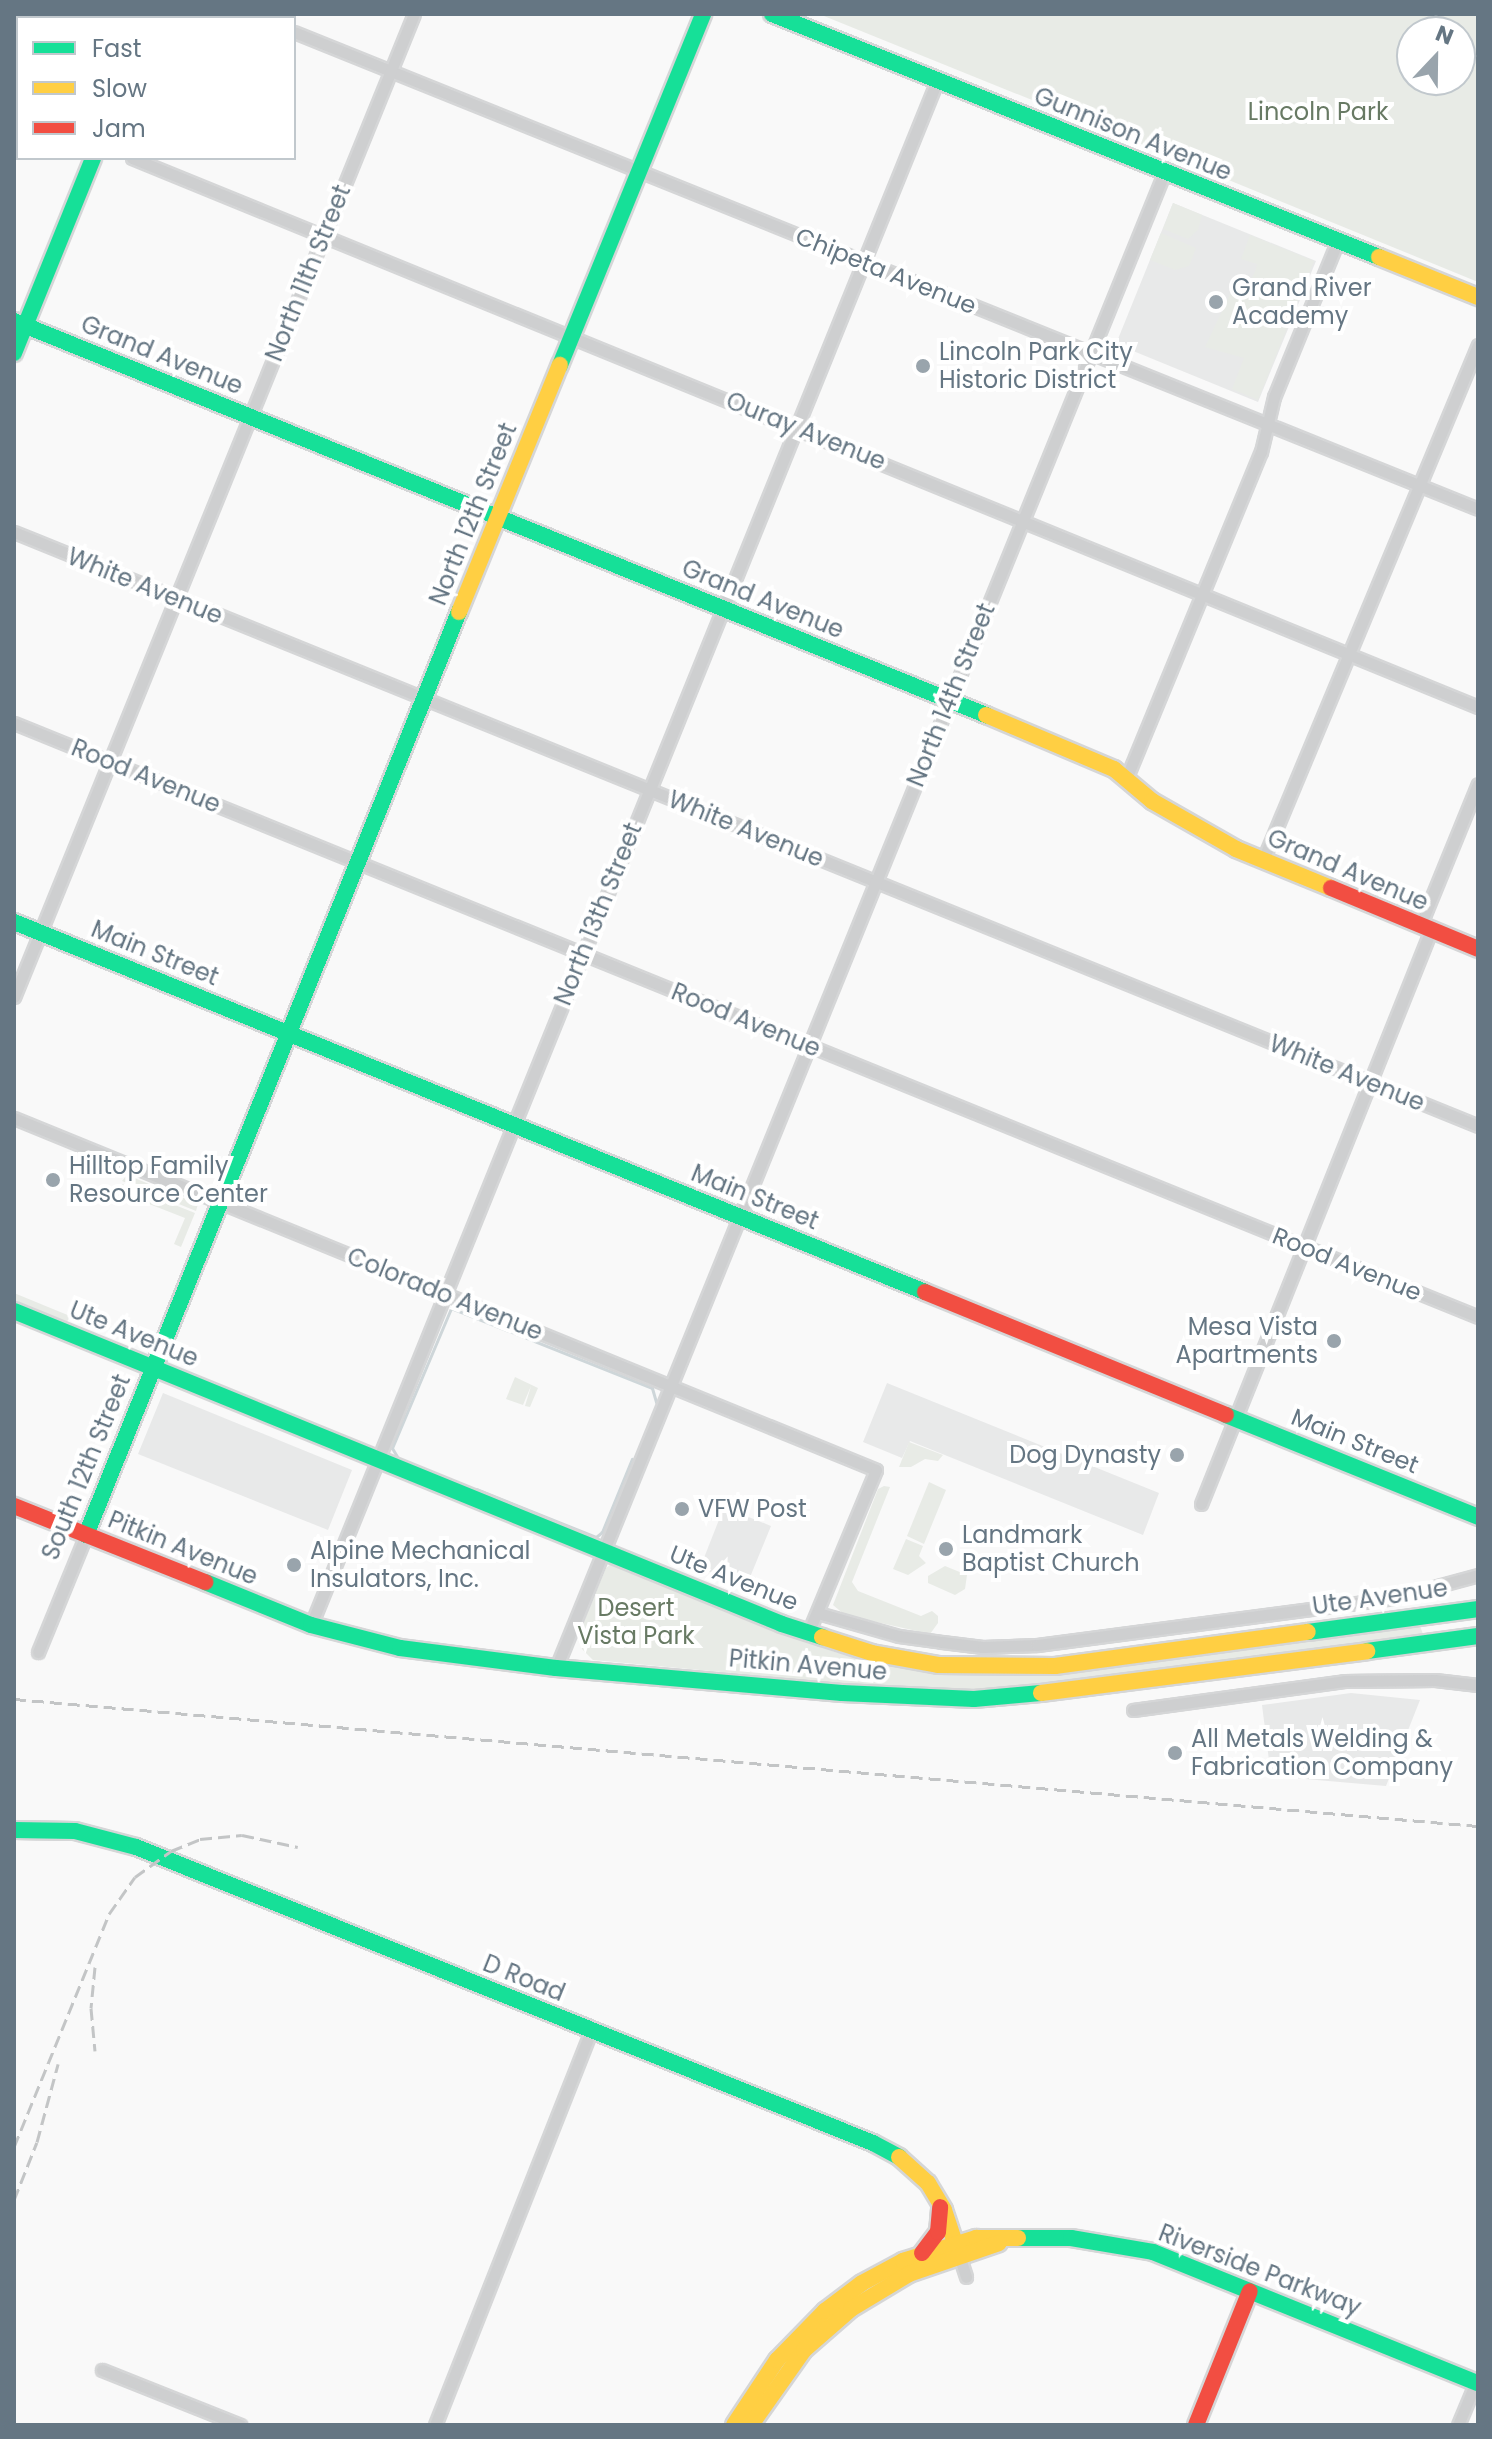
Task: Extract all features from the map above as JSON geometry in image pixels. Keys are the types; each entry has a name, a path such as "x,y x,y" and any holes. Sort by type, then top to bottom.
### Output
{"main road":[{"name":"North 12th Street","path":"287,1032 703,14"},
{"name":"Gunnison Avenue","path":"772,14 1164,174 1478,297"},
{"path":"14,353 20,324 92,160"},
{"name":"Grand Avenue","path":"20,324 1096,760 1173,815 1263,860 1478,949"},
{"name":"Main Street","path":"14,922 1478,1517"},
{"name":"South 12th Street","path":"86,1535 287,1032"},
{"name":"Ute Avenue","path":"14,1311 808,1633 906,1660 1014,1668 1109,1660 1478,1609"},
{"path":"1420,1494 1478,1524"},
{"name":"Pitkin Avenue","path":"14,1506 311,1625 400,1648 556,1668 842,1693 974,1699 1084,1689 1478,1636"},
{"name":"D Road","path":"14,1830 75,1831 136,1847 890,2151 917,2171 939,2201 957,2249"},
{"path":"922,2253 938,2232 939,2201"},
{"name":"Riverside Parkway","path":"734,2425 777,2360 811,2324 862,2283 922,2253 1016,2238 1071,2238 1126,2245 1250,2291 1477,2383"},
{"name":"Riverside Parkway","path":"751,2425 789,2369 834,2322 889,2284 957,2249"},
{"path":"1196,2425 1250,2291"}],"street":[{"name":"North 11th Street","path":"14,997 414,14"},
{"name":"Chipeta Avenue","path":"296,33 1478,509"},
{"name":"North 13th Street","path":"311,1625 937,81"},
{"name":"Ouray Avenue","path":"137,160 1478,707"},
{"name":"North 14th Street","path":"556,1668 1164,174"},
{"path":"1126,779 1261,452 1274,397 1338,240"},
{"path":"1263,860 1478,345"},
{"name":"White Avenue","path":"14,532 1478,1126"},
{"name":"Rood Avenue","path":"14,723 1478,1317"},
{"path":"1201,1504 1370,1082 1478,784"},
{"name":"Colorado Avenue","path":"14,1118 876,1470 818,1613"},
{"name":"South 12th Street","path":"38,1652 86,1535"},
{"path":"808,1633 818,1613 899,1636 983,1647 1037,1645 1393,1598 1478,1575"},
{"path":"1133,1710 1344,1681 1435,1680 1478,1685"},
{"path":"435,2425 591,2030"},
{"path":"957,2249 966,2277"},
{"path":"102,2370 240,2425"},
{"path":"1458,2425 1477,2383"}],"shaded area":[{"name":"Grand River Academy","path":"1173,203 1316,261 1258,402 1116,344"},
{"path":"887,1383 1159,1493 1143,1535 910,1441 902,1458 863,1442"},
{"path":"163,1393 352,1470 328,1530 138,1454"},
{"path":"724,1507 771,1526 746,1587 700,1568"},
{"path":"1351,1693 1420,1700 1386,1786 1271,1776 1262,1705"}],"green space":[{"name":"Lincoln Park","path":"819,14 1478,14 1478,282 1126,138"},
{"path":"1173,203 1202,215 1198,230 1188,239 1163,229"},
{"path":"1161,233 1196,248 1189,266 1175,270 1150,260"},
{"path":"1250,235 1314,261 1258,400 1232,389 1244,358 1205,347 1230,294 1242,299 1256,269 1257,264 1241,259"},
{"path":"127,1175 198,1204 196,1211 122,1181"},
{"path":"122,1184 195,1213 181,1247 174,1244 185,1218 121,1193"},
{"path":"14,1293 70,1316 67,1322 14,1301"},
{"path":"515,1377 538,1388 530,1407 525,1406 531,1386 523,1405 506,1399"},
{"path":"909,1442 943,1455 938,1461 925,1459 911,1467 899,1467"},
{"path":"929,1482 946,1490 924,1544 907,1536"},
{"path":"890,1487 852,1582 858,1591 921,1616 932,1611 938,1616 938,1623 930,1634 845,1615 833,1605 878,1489"},
{"path":"906,1539 923,1546 919,1556 926,1563 908,1575 893,1569"},
{"name":"Desert Vista Park","path":"611,1564 835,1652 892,1666 959,1675 1067,1674 1420,1626 1423,1634 1137,1675 975,1690 848,1684 593,1660 582,1649 579,1633 606,1568"},
{"path":"945,1566 967,1575 965,1589 955,1595 928,1583 928,1576"}],"waterway":[{"path":"398,1458 392,1448 451,1308 652,1388 656,1402"},
{"path":"476,1489 596,1537 602,1532 632,1459"}],"railway":[{"path":"14,1699 1478,1826"},
{"path":"14,2147 109,1914 135,1877 171,1851 200,1839 242,1835 298,1847"},
{"path":"95,1967 91,2008 95,2051"},
{"path":"14,2200 37,2142 58,2064"}],"traffic: fast":[{"path":"560,365 703,14"},
{"path":"772,14 1379,257"},
{"path":"14,353 92,160"},
{"path":"14,321 986,715"},
{"path":"86,1535 459,612"},
{"path":"14,922 925,1292"},
{"path":"14,1311 782,1624 822,1637"},
{"path":"1226,1415 1478,1517"},
{"path":"205,1582 311,1625 400,1648 556,1668 842,1693 974,1699 1041,1693"},
{"path":"1308,1632 1478,1609"},
{"path":"1367,1651 1478,1636"},
{"path":"14,1830 75,1831 136,1847 873,2143 899,2157"},
{"path":"1018,2238 1071,2238 1153,2252 1478,2383"}],"traffic: slow":[{"path":"1379,257 1478,297"},
{"path":"459,612 560,365"},
{"path":"986,715 1114,769 1152,801 1236,849 1331,888"},
{"path":"822,1637 872,1653 938,1665 1055,1666 1308,1632"},
{"path":"1041,1693 1367,1651"},
{"path":"899,2157 928,2183 944,2210 959,2255"},
{"path":"734,2425 777,2360 825,2311 862,2283 903,2261 976,2238 1018,2238"},
{"path":"751,2425 804,2350 851,2309 909,2274 999,2243"}],"traffic: jam":[{"path":"1331,888 1478,949"},
{"path":"925,1292 1226,1415"},
{"path":"14,1506 205,1582"},
{"path":"922,2253 938,2232 940,2207"},
{"path":"1196,2425 1250,2291"}],"place":[{"name":"Grand River Academy","path":"1216,302"},
{"name":"Lincoln Park City Historic District","path":"923,366"},
{"name":"Hilltop Family Resource Center","path":"53,1180"},
{"name":"Mesa Vista Apartments","path":"1334,1341"},
{"name":"Dog Dynasty","path":"1177,1455"},
{"name":"VFW Post","path":"682,1509"},
{"name":"Landmark Baptist Church","path":"946,1549"},
{"name":"Alpine Mechanical Insulators, Inc.","path":"294,1565"},
{"name":"All Metals Welding & Fabrication Company","path":"1175,1753"}]}
